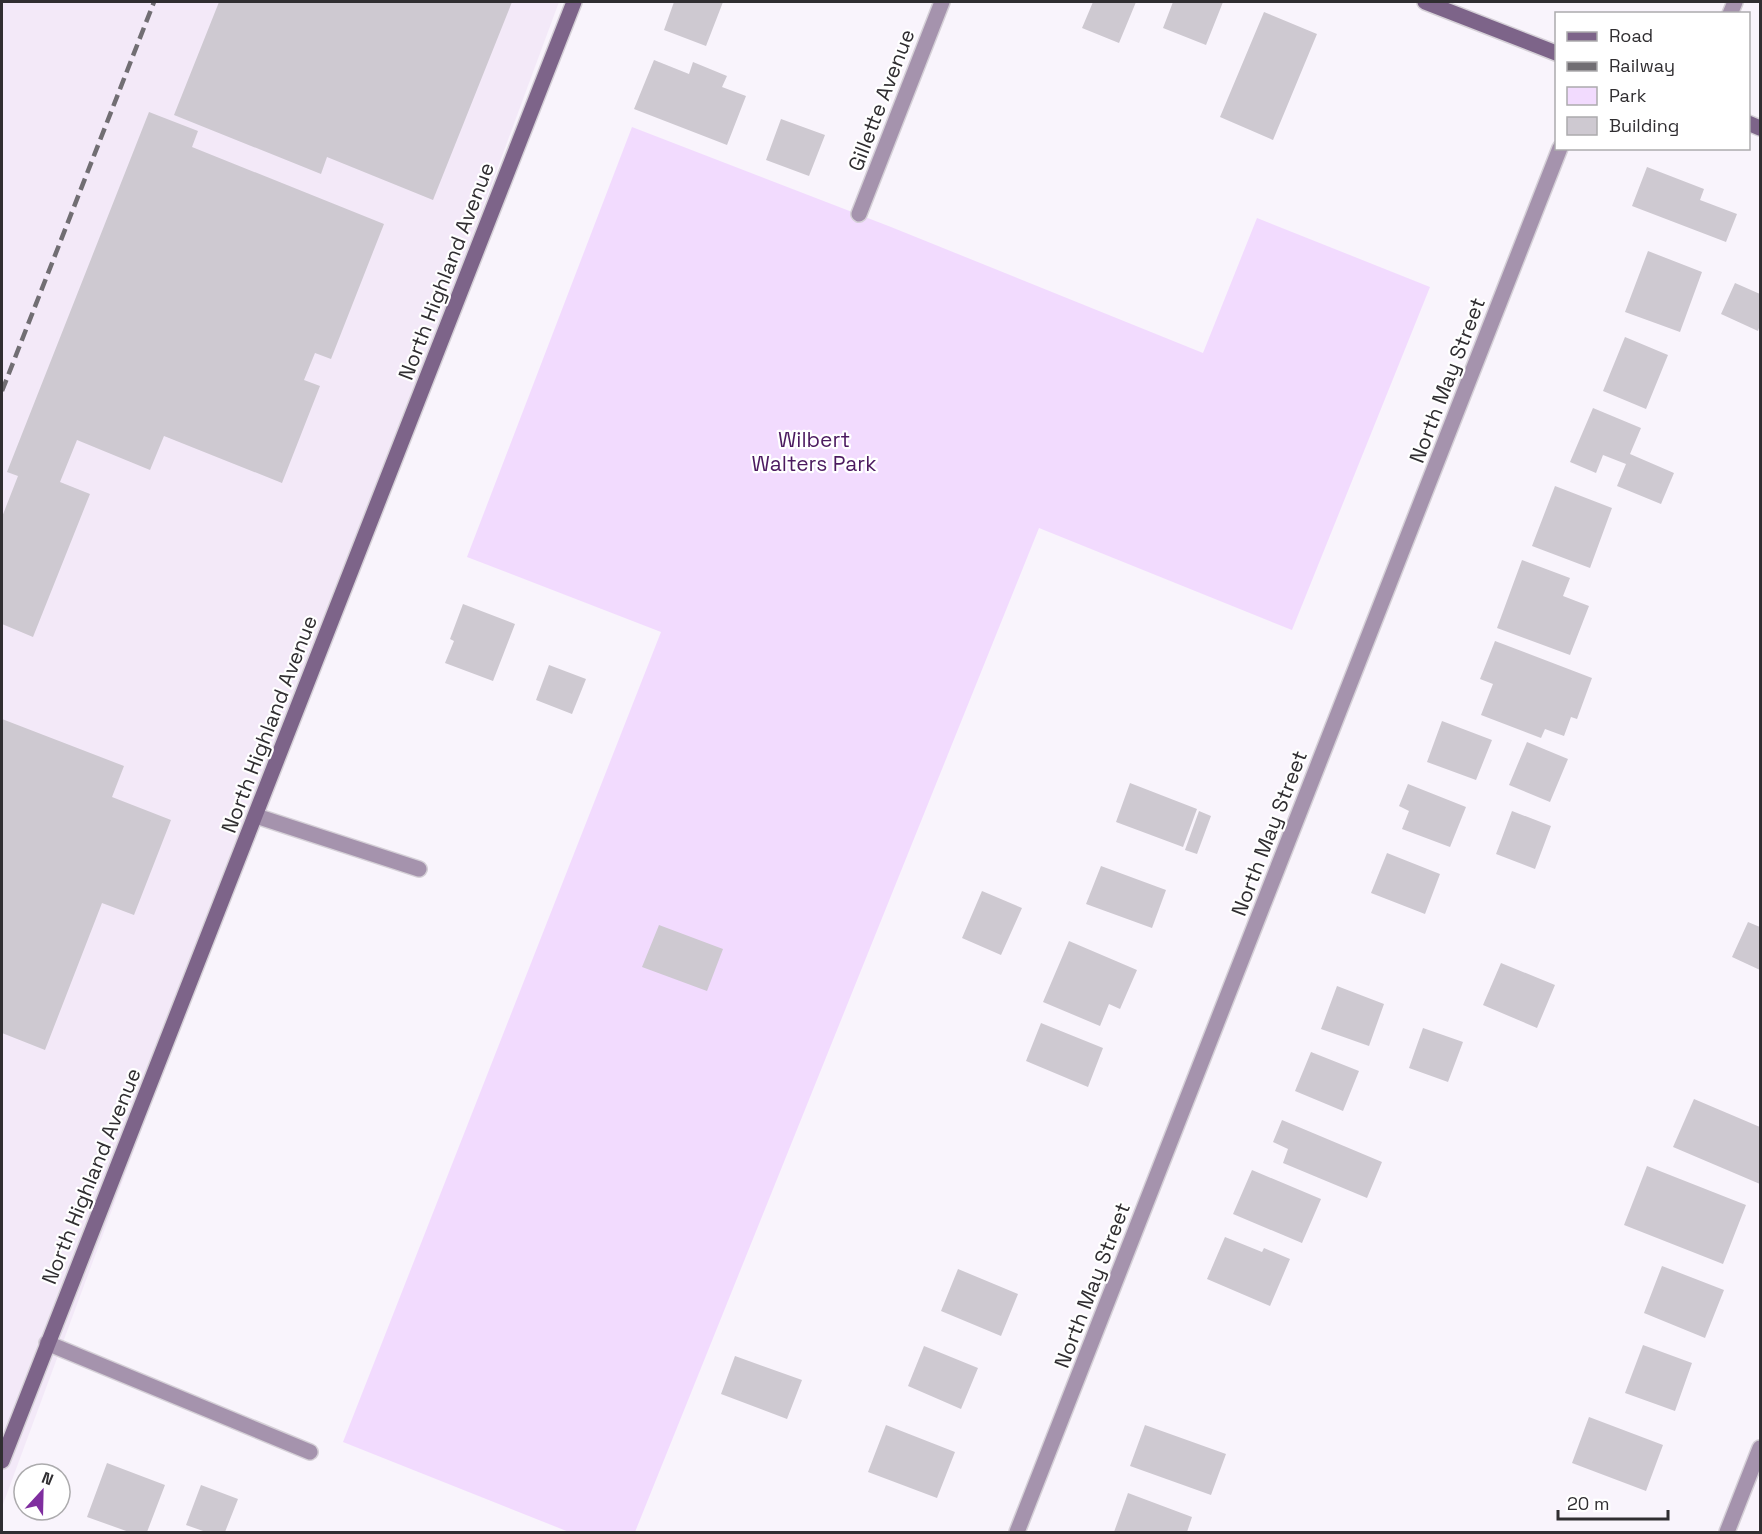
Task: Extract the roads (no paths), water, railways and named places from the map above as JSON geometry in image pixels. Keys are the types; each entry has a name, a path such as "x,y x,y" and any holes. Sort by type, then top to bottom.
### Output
{"street":[{"name":"North Highland Avenue","path":"2,1461 574,2"},
{"name":"Gillette Avenue","path":"859,214 942,2"},
{"path":"1425,2 1555,51"},
{"name":"North May Street","path":"1017,1533 1559,150"},
{"path":"256,816 419,869"},
{"path":"47,1343 310,1452"},
{"path":"1727,1533 1761,1448"}],"railway":[{"path":"2,391 154,2"}],"park label":[{"name":"Wilbert Walters Park","path":"814,451"}]}
